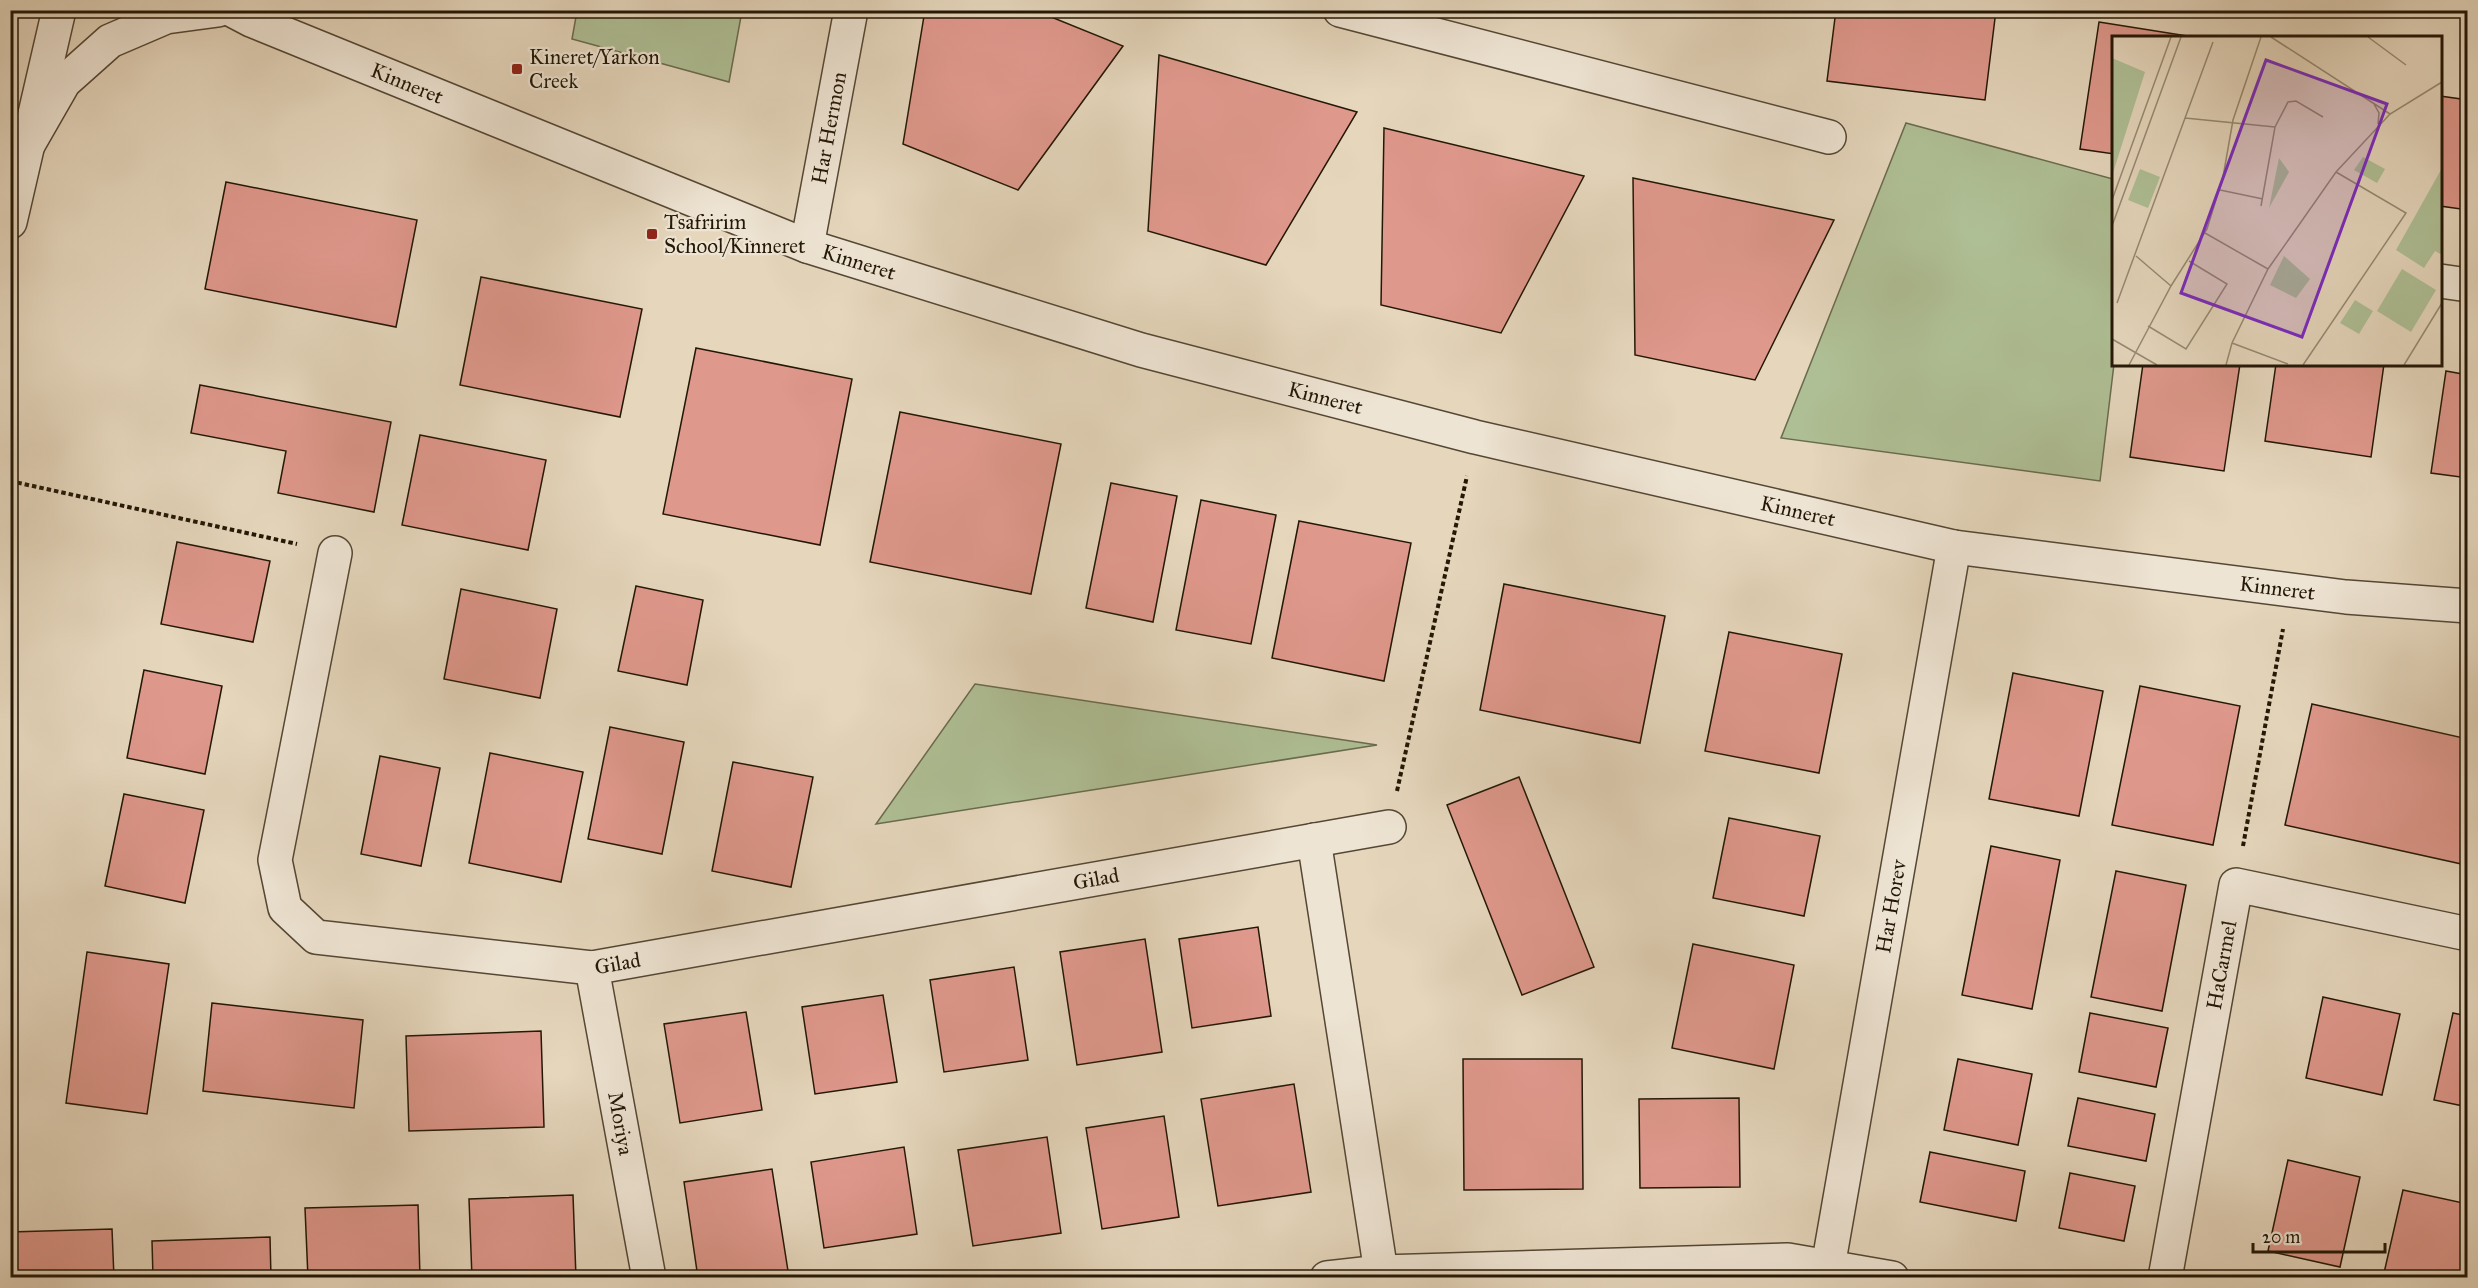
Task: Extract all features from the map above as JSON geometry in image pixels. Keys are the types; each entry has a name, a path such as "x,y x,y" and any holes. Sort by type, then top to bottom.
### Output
{"street":[{"path":"10,222 58,10"},
{"path":"29,143 64,82 110,41 166,17 218,10"},
{"name":"Kinneret","path":"232,10 250,20 807,246 1141,350 1475,437 1954,547 2290,590 2468,606"},
{"name":"Har Hermon","path":"807,246 851,10"},
{"path":"1340,10 1829,136"},
{"path":"2442,281 2468,285"},
{"name":"Har Horev","path":"1828,1267 1954,547"},
{"name":"Gilad","path":"335,553 275,860 285,908 316,937 592,968 1389,827"},
{"path":"1314,840 1381,1272"},
{"path":"2236,885 2468,934"},
{"name":"HaCarmel","path":"2164,1278 2236,885"},
{"name":"Moriya","path":"592,968 649,1278"},
{"path":"1327,1278 1381,1272 1788,1260 1892,1278"}],"path":[{"path":"1404,756 1475,437"},
{"path":"10,481 335,553"},
{"path":"2236,885 2290,590"}],"green space":[{"path":"577,11 742,11 729,82 572,39"},
{"path":"1906,123 2112,179 2114,366 2100,481 1781,438"},
{"path":"975,684 1377,745 876,824"}],"building":[{"path":"925,10 1034,10 1123,46 1018,190 903,144"},
{"path":"1836,10 1996,10 1985,100 1827,81"},
{"path":"2421,10 2468,10 2468,17"},
{"path":"2099,22 2187,36 2112,36 2112,154 2080,149"},
{"path":"1159,55 1357,112 1266,265 1148,231"},
{"path":"2442,96 2468,100 2468,210 2442,206"},
{"path":"1384,128 1584,176 1501,333 1381,305"},
{"path":"1633,178 1834,220 1755,380 1635,355"},
{"path":"226,182 417,220 396,327 205,289"},
{"path":"481,277 642,309 620,417 460,385"},
{"path":"696,348 852,379 820,545 663,514"},
{"path":"2143,366 2240,366 2224,471 2130,457"},
{"path":"2276,366 2384,366 2371,457 2265,441"},
{"path":"2446,371 2468,375 2468,478 2431,473"},
{"path":"200,385 391,422 374,512 278,493 286,451 191,433"},
{"path":"900,412 1061,444 1031,594 870,562"},
{"path":"420,435 546,460 528,550 402,525"},
{"path":"1111,483 1177,496 1153,622 1086,608"},
{"path":"1201,500 1276,515 1251,644 1176,630"},
{"path":"1299,521 1411,543 1384,681 1272,658"},
{"path":"177,542 270,561 253,642 161,624"},
{"path":"1504,584 1665,616 1640,743 1480,710"},
{"path":"636,586 703,600 687,685 618,671"},
{"path":"461,589 557,609 540,698 444,679"},
{"path":"1729,632 1842,654 1819,773 1705,751"},
{"path":"144,670 222,686 205,774 127,758"},
{"path":"2013,673 2103,691 2079,816 1989,799"},
{"path":"2140,686 2240,706 2213,845 2112,825"},
{"path":"2312,704 2468,739 2466,865 2285,825"},
{"path":"610,727 684,742 662,854 588,839"},
{"path":"490,753 583,772 561,882 469,863"},
{"path":"380,756 440,768 421,866 361,854"},
{"path":"733,762 813,777 791,887 712,871"},
{"path":"1519,777 1594,967 1522,995 1447,805"},
{"path":"124,794 204,810 185,903 105,886"},
{"path":"1729,818 1820,836 1804,916 1713,898"},
{"path":"1991,846 2060,860 2032,1009 1962,995"},
{"path":"2116,871 2186,885 2162,1011 2091,997"},
{"path":"1258,927 1271,1016 1192,1028 1179,939"},
{"path":"1145,939 1162,1052 1077,1065 1060,952"},
{"path":"1693,944 1794,965 1774,1069 1672,1048"},
{"path":"87,952 169,964 147,1114 66,1103"},
{"path":"1014,967 1028,1060 944,1072 930,980"},
{"path":"883,995 897,1082 815,1094 802,1007"},
{"path":"2323,997 2400,1014 2382,1095 2306,1078"},
{"path":"212,1003 363,1020 354,1108 203,1091"},
{"path":"746,1012 762,1110 680,1123 664,1024"},
{"path":"2090,1013 2168,1028 2156,1087 2079,1072"},
{"path":"2453,1013 2468,1016 2468,1107 2434,1100"},
{"path":"541,1031 544,1127 409,1131 406,1036"},
{"path":"1463,1059 1582,1059 1583,1189 1464,1190"},
{"path":"1958,1059 2032,1074 2018,1145 1944,1130"},
{"path":"1294,1084 1311,1192 1218,1206 1201,1099"},
{"path":"1739,1098 1740,1187 1640,1188 1639,1099"},
{"path":"2078,1098 2155,1114 2146,1161 2068,1146"},
{"path":"1164,1116 1179,1217 1102,1229 1086,1128"},
{"path":"1047,1137 1061,1233 973,1246 958,1150"},
{"path":"904,1147 917,1234 824,1248 811,1162"},
{"path":"1930,1152 2025,1171 2016,1221 1920,1202"},
{"path":"2288,1160 2360,1177 2340,1267 2268,1251"},
{"path":"772,1169 788,1271 745,1278 698,1278 684,1182"},
{"path":"2070,1173 2135,1186 2124,1241 2059,1228"},
{"path":"2403,1190 2468,1204 2468,1278 2403,1278 2384,1273"},
{"path":"573,1195 576,1278 472,1278 469,1199"},
{"path":"418,1205 420,1278 308,1278 305,1208"},
{"path":"112,1229 114,1278 10,1278 10,1232"},
{"path":"270,1237 271,1278 153,1278 152,1241"}],"place":[{"name":"Kineret/Yarkon Creek","path":"517,69"},
{"name":"Tsafririm School/Kinneret","path":"652,234"}]}
